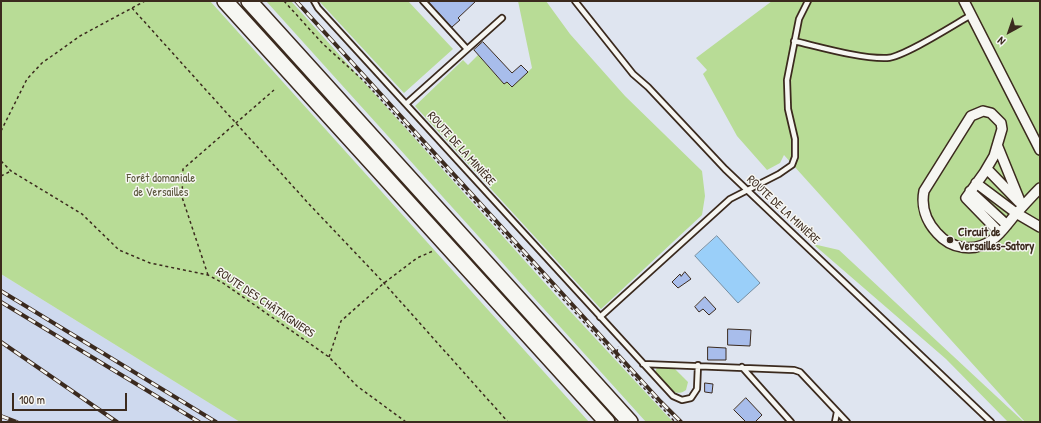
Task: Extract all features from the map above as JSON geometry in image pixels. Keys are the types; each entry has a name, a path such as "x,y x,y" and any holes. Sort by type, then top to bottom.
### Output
{"highway":[{"path":"225,1 607,422"},
{"path":"249,1 630,422"}],"street":[{"path":"964,1 1040,150"},
{"path":"1000,233 966,200 966,195 987,169 998,147 1002,129 1001,123 996,116 983,111 972,116 924,191 923,202 927,218 934,230 946,242 957,247 978,247 992,240 1000,233 1040,188"},
{"path":"998,147 1019,210"},
{"path":"987,169 1019,210"},
{"path":"976,183 1019,210 1040,227"},
{"path":"970,191 1007,225"}],"lane":[{"name":"ROUTE DE LA MINIÈRE","path":"314,1 318,8 642,364 673,396 682,400 691,398 697,389 698,365"},
{"path":"423,1 467,49"},
{"name":"ROUTE DE LA MINIÈRE","path":"575,1 633,74 747,190 953,385 990,422"},
{"path":"600,317 730,199 779,174 792,165 795,157 795,139 788,108 787,80 799,19 808,1"},
{"path":"794,41 850,54 888,58 911,49 971,15"},
{"path":"406,104 502,18"},
{"path":"642,364 707,365 794,370 800,372 847,422"},
{"path":"742,367 791,422"},
{"path":"835,422 837,412"}],"path":[{"path":"1,131 27,80 42,63 80,36 145,1"},
{"path":"284,1 323,44 364,81 675,422"},
{"path":"132,8 308,203 384,283 508,422"},
{"path":"208,276 182,197 183,169 274,90"},
{"name":"ROUTE DES CHÂTAIGNIERS","path":"1,161 11,171 82,214 119,250 150,263 208,276 223,283 329,357 357,386 406,422"},
{"path":"1,176 11,171"},
{"path":"329,357 341,321 384,283 417,258 433,251"},
{"path":"617,360 617,350 622,341"}],"shaded area":[{"path":"1,274 237,420 240,422 1,422"}],"green space":[{"name":"Forêt domaniale de Versailles","path":"1,1 210,1 589,422 240,422 1,274"},
{"path":"266,1 291,1 569,310 673,422 646,422"},
{"path":"319,1 408,1 453,49 404,93"},
{"path":"518,1 546,1 570,34 625,96 702,171 705,196 702,215 601,309 415,106 463,60 468,65 478,55 504,84 507,82 511,87 532,68"},
{"name":"Circuit de Versailles-Satory","path":"772,1 1040,1 1040,422 1025,422 784,155 780,163 767,170 737,136 703,74 707,70 696,58"},
{"path":"813,244 839,250 1024,422 1008,422 946,359"},
{"path":"657,367 675,369 688,382 686,390 677,393 664,385 655,373"}],"water":[{"path":"717,236 760,283 738,303 695,256"}],"building":[{"path":"428,1 476,1 458,18 460,20 452,27"},
{"path":"483,42 512,73 521,65 528,72 512,87 507,82 504,84 474,50"},
{"path":"685,272 691,279 678,288 672,282 680,274 681,276"},
{"path":"705,297 716,309 709,315 703,309 699,312 695,307"},
{"path":"728,329 751,330 750,346 728,345"},
{"path":"708,347 726,348 726,360 708,360"},
{"path":"705,383 713,384 712,393 705,392"},
{"path":"746,398 762,415 755,422 746,422 734,410"}],"railway":[{"path":"296,1 661,402 681,422"},
{"path":"1,291 216,422"},
{"path":"1,302 199,422"},
{"path":"1,342 117,422"},
{"path":"1,416 17,422"}],"place":[{"name":"Circuit de Versailles-Satory","path":"950,240"}]}
